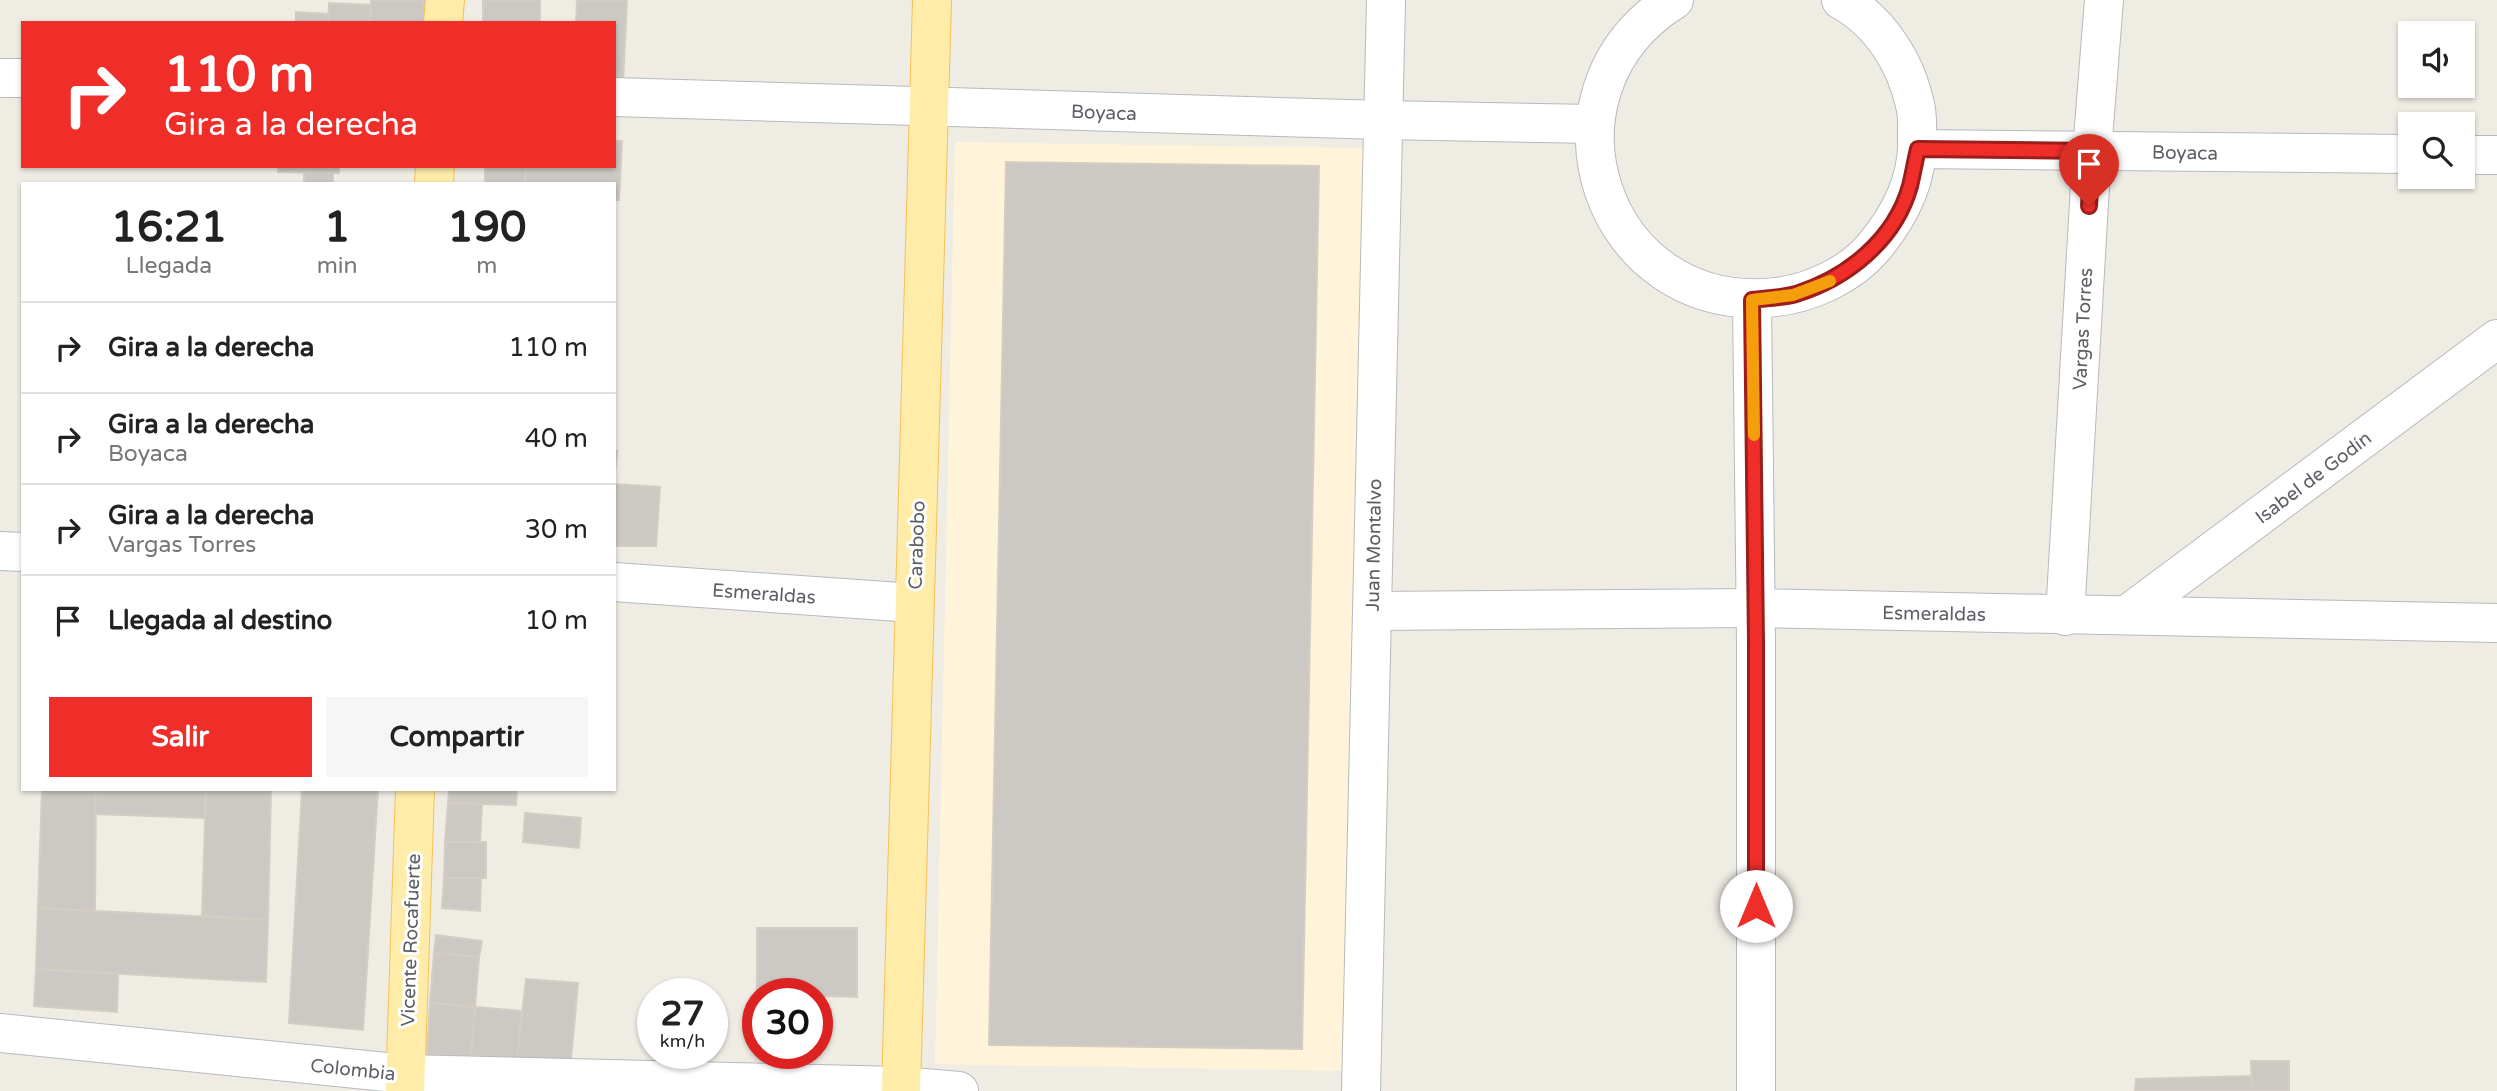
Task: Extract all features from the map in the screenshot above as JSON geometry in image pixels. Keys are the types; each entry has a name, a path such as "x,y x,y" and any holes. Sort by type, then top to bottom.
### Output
{"main road":[{"path":"443,21 445,0"},
{"name":"Carabobo","path":"901,1088 932,0"},
{"name":"Vicente Rocafuerte","path":"405,1082 415,791"}],"street":[{"name":"Juan Montalvo","path":"1362,1091 1386,0"},
{"path":"1674,0 1653,13 1624,44 1604,82 1594,124 1596,167 1610,210 1635,246 1669,275 1709,293 1752,300 1793,295 1832,280 1865,257 1892,226 1910,189 1918,149 1916,107 1903,68 1881,33 1841,0"},
{"name":"Vargas Torres","path":"2065,616 2092,151 2104,0"},
{"path":"0,78 21,78"},
{"name":"Boyaca","path":"616,97 1594,124"},
{"name":"Boyaca","path":"1918,149 2398,154"},
{"path":"2475,155 2497,155"},
{"path":"1752,300 1756,1091"},
{"name":"Isabel de Godín","path":"2128,614 2497,339"},
{"path":"0,551 21,552"},
{"name":"Esmeraldas","path":"616,582 915,603"},
{"name":"Esmeraldas","path":"1372,611 1755,608 2497,624"},
{"name":"Colombia","path":"0,1033 405,1082 960,1091"}],"shaded area":[{"path":"955,142 1366,148 1346,1071 935,1064"}],"building":[{"path":"371,0 424,0 424,21 370,21"},
{"path":"483,0 540,0 540,21 483,21"},
{"path":"577,0 627,0 623,83 616,82 616,21 576,21"},
{"path":"329,3 371,5 370,21 328,21"},
{"path":"296,12 329,14 328,21 296,21"},
{"path":"616,141 622,141 619,200 616,200 616,182 525,182 526,168 616,168"},
{"path":"1006,162 1319,166 1302,1049 989,1045"},
{"path":"278,168 339,168 339,173 278,172"},
{"path":"485,168 526,168 525,182 485,182"},
{"path":"304,173 333,173 333,182 304,182"},
{"path":"616,484 660,487 656,546 616,546"},
{"path":"42,791 96,791 95,911 38,908"},
{"path":"96,791 206,791 205,818 95,814"},
{"path":"206,791 271,791 268,920 202,916"},
{"path":"302,791 378,791 363,1030 289,1023"},
{"path":"449,791 517,791 516,805 448,803"},
{"path":"448,803 482,804 480,842 445,842"},
{"path":"525,813 581,818 579,848 523,842"},
{"path":"445,842 486,842 486,878 444,878"},
{"path":"444,878 481,878 480,911 442,908"},
{"path":"38,908 268,920 266,982 36,969"},
{"path":"757,928 857,928 857,997 833,996 833,978 757,978"},
{"path":"436,935 482,941 479,957 434,953"},
{"path":"434,953 479,957 475,1007 430,1003"},
{"path":"36,969 118,974 117,1012 34,1006"},
{"path":"526,979 578,983 571,1060 517,1058"},
{"path":"430,1003 475,1007 471,1056 427,1055"},
{"path":"475,1007 522,1011 517,1058 471,1056"},
{"path":"2251,1061 2289,1061 2289,1091 2252,1091"},
{"path":"2251,1076 2252,1091 2135,1091 2136,1079"}],"slow traffic":[{"path":"1754,435 1752,300 1793,295 1830,281"}],"route":[{"path":"1756,906 1752,300 1793,295 1832,280 1865,257 1892,226 1910,189 1918,149 2092,151 2089,206"}]}
